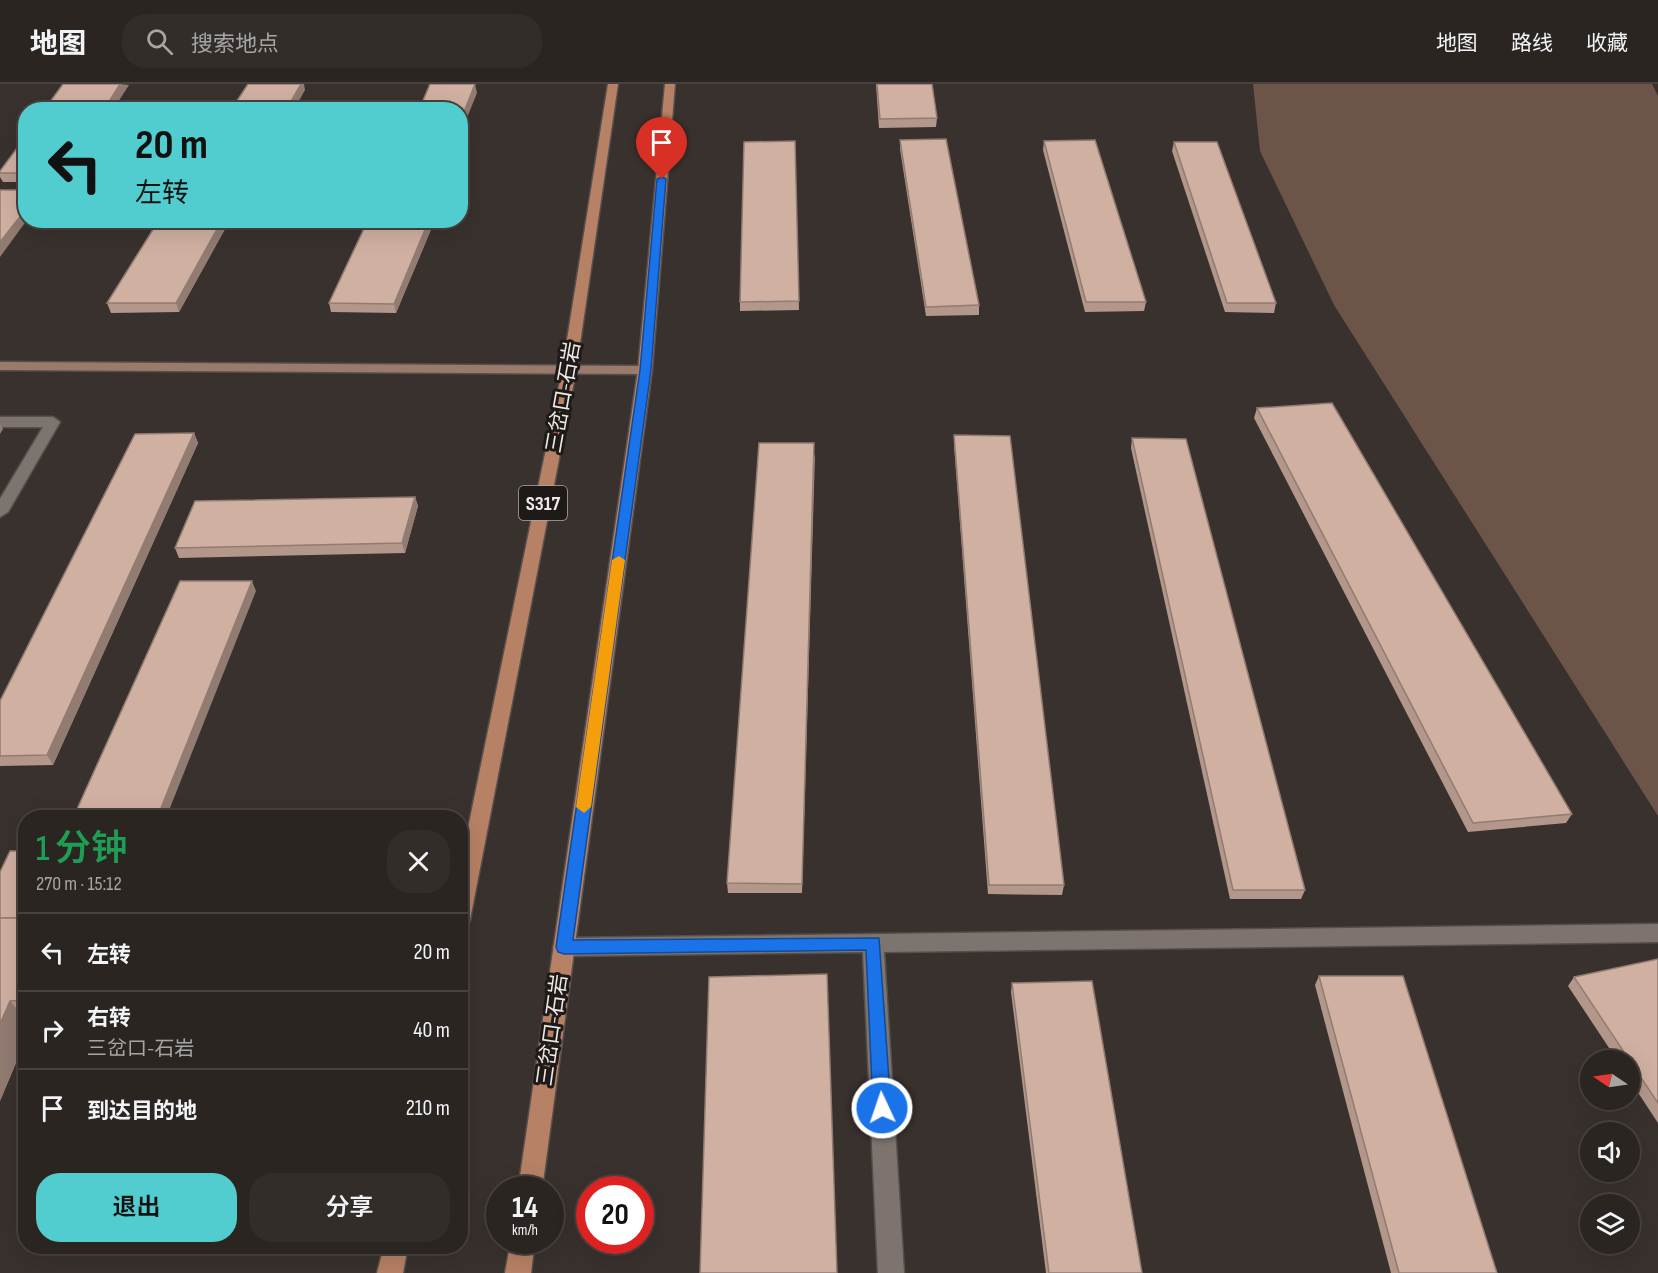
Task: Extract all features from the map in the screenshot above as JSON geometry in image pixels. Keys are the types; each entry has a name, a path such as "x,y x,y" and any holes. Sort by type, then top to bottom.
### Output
{"main road":[{"name":"三岔口-石岩","path":"468,880 570,371 613,84"},
{"name":"三岔口-石岩","path":"532,1176 645,370 670,84"},
{"path":"390,1273 394,1254"},
{"path":"518,1273 521,1254"}],"street":[{"path":"0,366 645,370"}],"lane":[{"path":"0,422 53,422 0,512"},
{"path":"564,947 1658,933"},
{"path":"873,943 891,1273"}],"shaded area":[{"path":"1253,84 1652,84 1658,96 1658,816 1334,305 1260,151"}],"building":[{"path":"63,84 120,84 109,102 50,102"},
{"path":"248,84 301,84 291,102 236,102"},
{"path":"430,84 475,84 468,102 422,102"},
{"path":"877,84 932,84 937,118 880,119"},
{"path":"946,139 979,305 926,307 900,140"},
{"path":"1095,140 1146,302 1086,302 1044,141"},
{"path":"795,141 799,301 740,302 744,142"},
{"path":"1174,142 1217,142 1276,303 1227,303"},
{"path":"18,147 18,173 0,173"},
{"path":"0,190 18,190 18,219 0,242"},
{"path":"154,228 218,228 176,303 107,303"},
{"path":"364,228 426,228 394,304 329,303"},
{"path":"1332,403 1572,814 1473,823 1257,408"},
{"path":"194,433 47,755 0,756 0,701 135,434"},
{"path":"954,435 1010,436 1064,885 989,885"},
{"path":"1132,438 1186,439 1305,890 1233,890"},
{"path":"759,443 814,443 802,884 727,883"},
{"path":"415,497 402,543 175,548 195,501"},
{"path":"180,581 252,581 160,810 77,810"},
{"path":"10,851 18,851 18,918 0,918 0,872"},
{"path":"0,918 18,918 18,1000 10,1001 0,1024"},
{"path":"1658,959 1658,1103 1640,1076 1640,1050 1623,1050 1574,977"},
{"path":"827,974 837,1273 700,1273 709,977"},
{"path":"1319,976 1403,976 1497,1273 1399,1273"},
{"path":"1092,981 1142,1273 1049,1273 1012,983"}],"slow traffic":[{"path":"584,807 619,560"}],"route":[{"path":"662,179 645,370 564,947 873,943 882,1108"}]}
